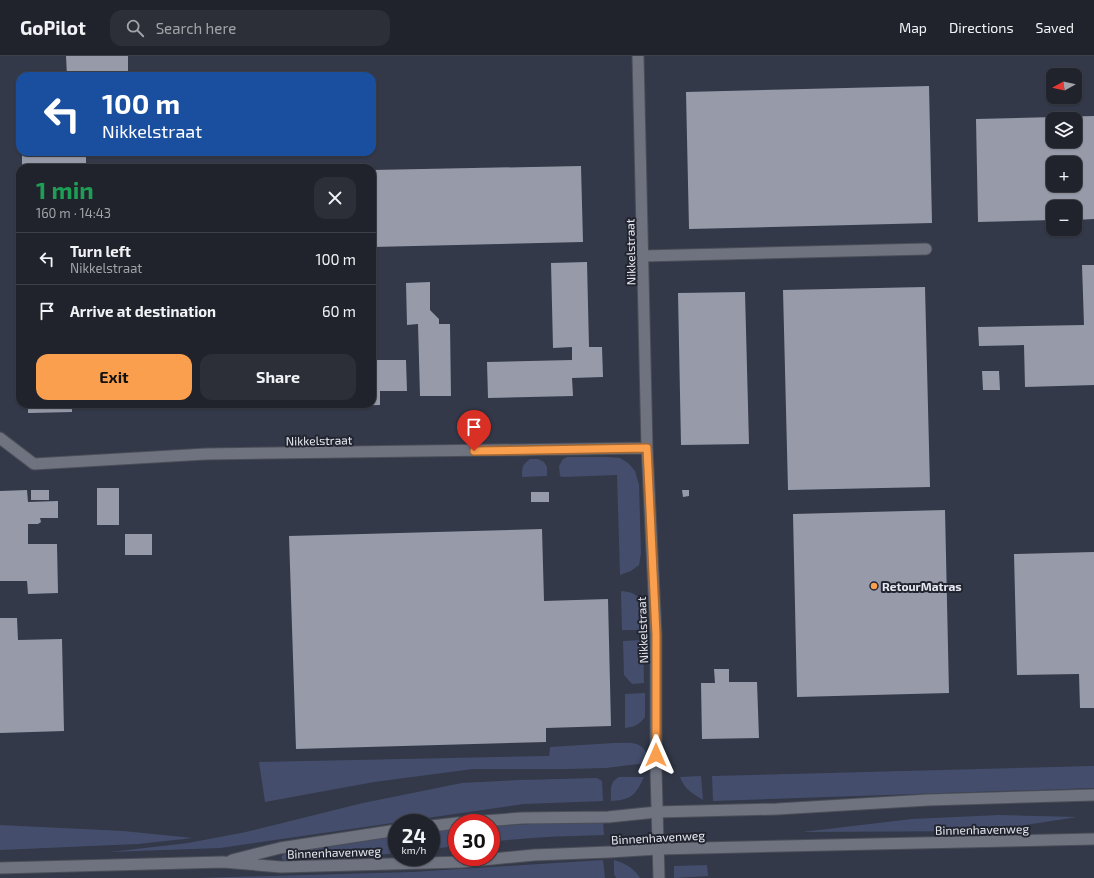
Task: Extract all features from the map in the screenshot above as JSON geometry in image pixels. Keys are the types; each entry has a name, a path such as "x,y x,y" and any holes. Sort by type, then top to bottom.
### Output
{"main road":[{"name":"Nikkelstraat","path":"638,56 647,448 656,634 659,878"},
{"path":"643,256 926,249"},
{"name":"Nikkelstraat","path":"0,438 34,464 206,454 647,448"},
{"name":"Binnenhavenweg","path":"500,820 608,817 657,812 777,809 928,800 1094,795"},
{"name":"Binnenhavenweg","path":"223,862 280,848 388,831"},
{"name":"Binnenhavenweg","path":"0,868 223,862 282,867 462,862 534,855 658,849 1094,839"}],"shaded area":[{"path":"0,56 1094,56 1094,878 0,878"},
{"path":"567,457 620,458 628,463 635,471 639,485 641,554 639,565 631,571 620,575 617,475 562,477 560,476 559,466 563,459"},
{"path":"530,459 538,459 544,462 547,467 547,476 522,477 523,466"},
{"path":"621,591 629,592 639,599 642,609 643,630 622,630"},
{"path":"643,640 644,683 632,684 624,675 623,641"},
{"path":"645,693 645,717 636,725 625,728 625,694"},
{"path":"632,743 641,746 646,753 646,763 606,768 473,769 374,782 265,802 259,762 549,756 550,747"},
{"path":"1094,766 1094,788 713,801 712,776"},
{"path":"701,776 703,800 687,788 680,777"},
{"path":"619,777 644,777 635,792 628,798 611,801 612,784"},
{"path":"597,778 602,781 603,801 524,804 440,816 440,814 388,814 388,824 220,848 110,852 188,843 246,832 363,803 462,783"},
{"path":"999,815 1077,817 986,831 802,832 912,819"},
{"path":"603,822 604,835 562,836 500,841 500,826"},
{"path":"0,825 123,831 193,838 138,844 0,850"},
{"path":"448,830 448,847 440,848 440,831"},
{"path":"388,837 388,854 322,860 283,860 281,857 284,854"},
{"path":"603,860 605,878 197,878 413,872"},
{"path":"614,860 629,866 640,878 616,878 614,874"},
{"path":"707,865 708,876 674,878 674,866"}],"building":[{"path":"66,56 128,56 128,72 67,72"},
{"path":"929,86 932,223 689,229 686,92"},
{"path":"1082,116 1094,116 1094,219 1082,220 1082,200 1046,200 1046,220 978,222 976,119 1046,117 1046,148 1082,148"},
{"path":"22,156 86,156 86,164 22,164"},
{"path":"581,166 583,242 376,247 376,170"},
{"path":"587,262 589,347 602,347 603,377 572,378 573,396 488,398 487,362 572,360 572,347 553,348 551,263"},
{"path":"1082,265 1094,265 1094,385 1025,387 1024,345 979,346 978,327 1084,325"},
{"path":"430,282 430,310 439,319 439,324 450,324 451,396 420,396 418,324 407,325 406,283"},
{"path":"925,287 930,487 788,490 783,290"},
{"path":"745,292 749,444 681,445 678,293"},
{"path":"376,360 406,360 407,391 380,391 380,405 376,405"},
{"path":"982,371 999,371 1000,390 983,390"},
{"path":"28,408 72,408 72,412 28,413"},
{"path":"97,488 119,488 119,525 97,525"},
{"path":"27,490 28,502 58,501 58,518 40,518 41,522 38,524 28,524 28,544 57,544 58,593 28,594 27,581 0,581 0,491"},
{"path":"31,490 49,490 49,500 31,500"},
{"path":"682,490 689,490 689,496 683,497"},
{"path":"531,492 549,492 549,502 531,502"},
{"path":"945,510 949,693 797,697 793,514"},
{"path":"542,529 544,601 608,599 611,726 546,728 546,742 296,749 289,536"},
{"path":"125,534 152,534 152,555 125,555"},
{"path":"1094,552 1094,708 1080,708 1079,674 1017,675 1014,554"},
{"path":"0,618 17,618 18,640 62,639 64,731 0,733"},
{"path":"714,669 729,669 729,682 757,682 759,738 702,739 701,683 715,683"}],"place":[{"name":"RetourMatras","path":"874,586"}],"route":[{"path":"474,451 647,448 656,634 656,755"}]}
